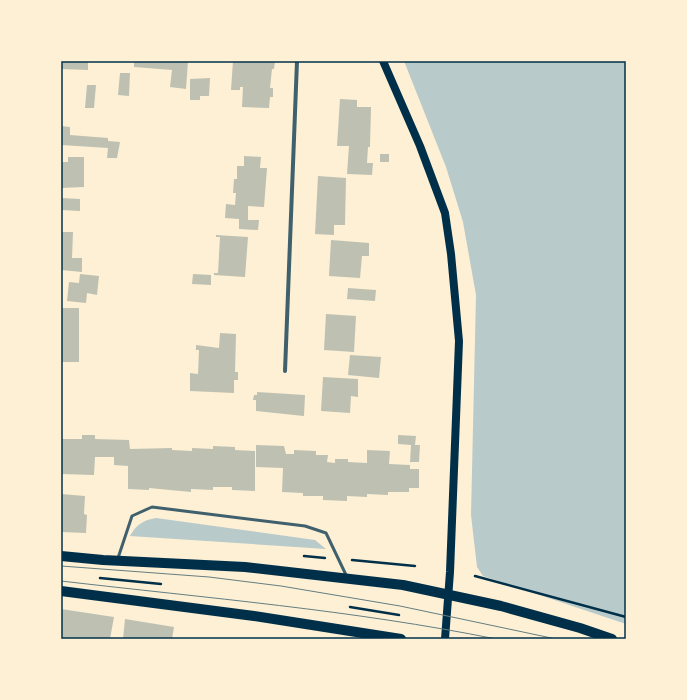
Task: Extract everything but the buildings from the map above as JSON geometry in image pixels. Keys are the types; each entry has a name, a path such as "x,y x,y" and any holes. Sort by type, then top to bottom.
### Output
{"main road":[{"path":"383,61 420,146 445,213 451,254 459,341 445,639"},
{"path":"61,556 103,560 245,567 403,584 580,628 612,639"},
{"path":"61,591 254,616 401,639"}],"street":[{"path":"285,371 297,61"}],"lane":[{"path":"117,560 132,516 152,507 305,526 326,533 348,578"}],"path":[{"path":"100,597 100,578 103,560"},
{"path":"475,576 626,617"},
{"path":"100,578 161,584"},
{"path":"350,607 399,615"}],"shaded area":[{"path":"404,61 626,61 626,624 483,576 477,567 471,515 476,295 463,222 446,167"},
{"path":"156,518 315,540 326,549 130,536 140,524 147,520"}],"tram line":[{"path":"61,566 209,577 281,586 400,606 556,639"},
{"path":"61,581 334,612 496,639"}]}
